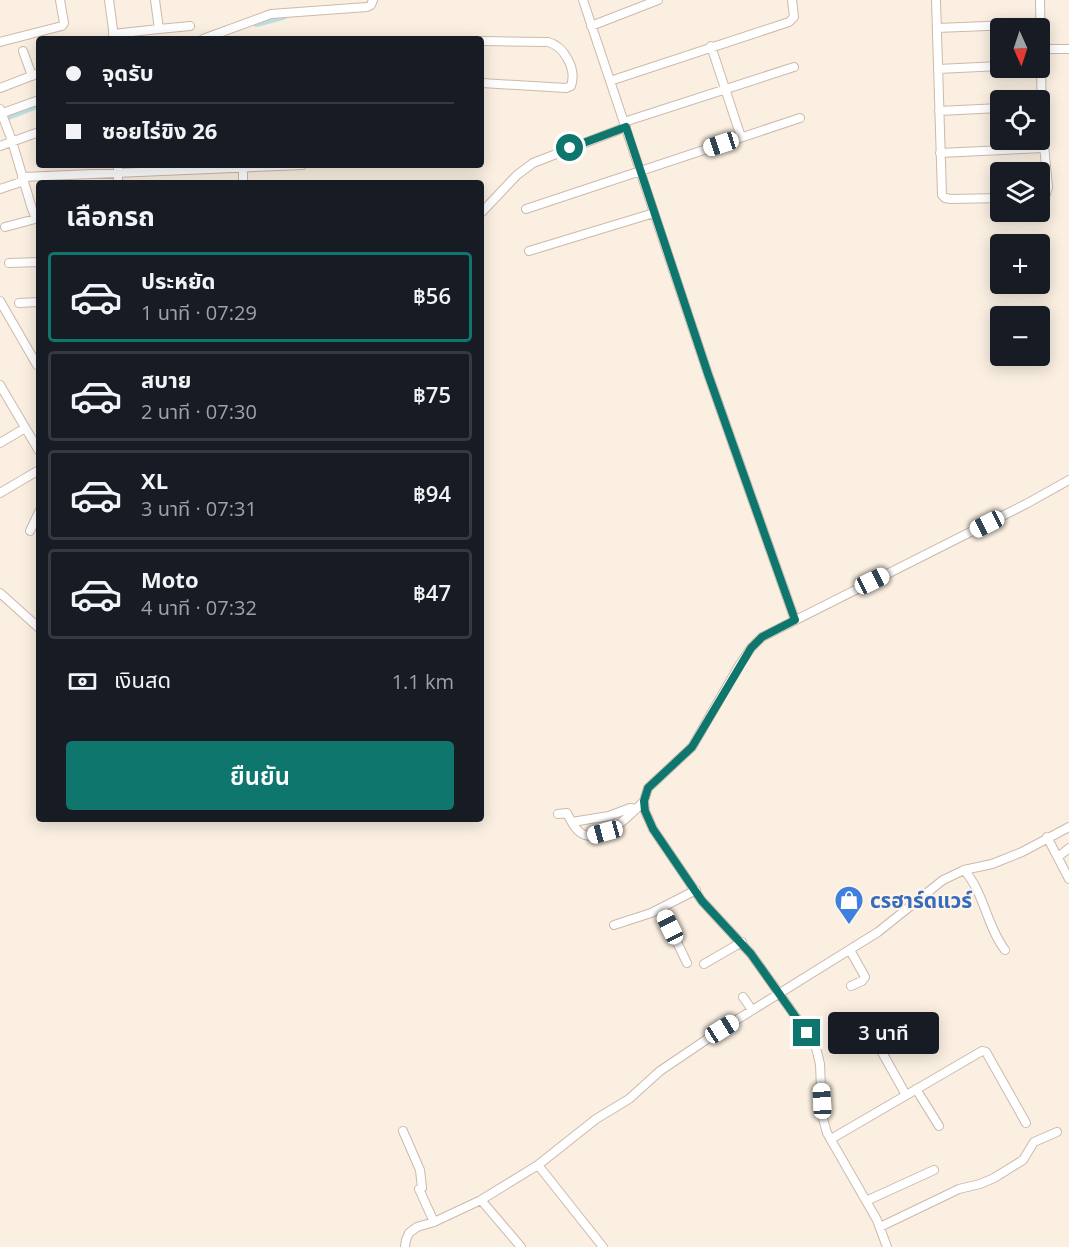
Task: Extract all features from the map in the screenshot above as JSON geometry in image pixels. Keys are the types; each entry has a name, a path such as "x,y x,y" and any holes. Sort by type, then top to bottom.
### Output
{"street":[{"path":"0,42 62,26 64,19 60,0"},
{"path":"109,0 114,36"},
{"path":"155,0 159,29"},
{"path":"583,0 795,620"},
{"path":"591,26 658,0"},
{"path":"610,81 789,22 794,18 792,0"},
{"path":"936,0 942,195 945,198 990,198"},
{"path":"1040,0 1040,18"},
{"path":"211,36 271,14 372,3"},
{"path":"120,36 190,26"},
{"path":"937,28 990,26"},
{"path":"484,41 555,44 565,56 573,75 571,86 566,88 484,83"},
{"path":"711,46 741,137"},
{"path":"1050,49 1069,49"},
{"path":"0,88 36,74 23,51"},
{"path":"938,69 990,66"},
{"path":"484,210 517,175 533,163 625,125 794,67"},
{"path":"36,100 2,114 36,216"},
{"path":"939,111 990,108"},
{"path":"526,209 800,118"},
{"path":"0,146 36,133"},
{"path":"940,153 1002,150"},
{"path":"0,189 23,179 78,169 118,168"},
{"path":"529,251 654,213"},
{"path":"5,227 36,219"},
{"path":"9,263 36,262"},
{"path":"0,301 36,363"},
{"path":"19,303 36,302"},
{"path":"0,385 3,394 36,446"},
{"path":"0,443 26,428"},
{"path":"0,493 36,472"},
{"path":"887,1247 880,1227 831,1139 822,1115 820,1064 815,1044 742,942 702,901 653,829 645,811 644,801 648,788 692,747 751,648 762,637 1069,480"},
{"path":"30,531 36,518"},
{"path":"0,593 36,625"},
{"path":"558,814 567,813 584,835 592,836 616,827 644,801"},
{"path":"572,822 609,816 630,808 636,809"},
{"path":"405,1247 409,1233 417,1227 483,1202 538,1165 596,1119 629,1099 660,1071 752,1010 781,997 853,955 943,880 968,875 1049,840 1069,827"},
{"path":"1049,840 1069,879"},
{"path":"1057,855 1069,848"},
{"path":"968,875 998,941 1005,950"},
{"path":"614,925 661,909 696,890"},
{"path":"661,909 687,963"},
{"path":"704,964 742,942"},
{"path":"851,986 865,977 853,955"},
{"path":"743,997 752,1010"},
{"path":"874,1038 906,1095"},
{"path":"831,1139 982,1051 986,1052 1026,1123"},
{"path":"915,1089 939,1126"},
{"path":"403,1131 420,1170 422,1188 418,1189 434,1222"},
{"path":"880,1227 959,1189 994,1178 1023,1161 1034,1142 1057,1132"},
{"path":"538,1165 603,1247"},
{"path":"866,1202 934,1170"},
{"path":"483,1202 521,1247"}],"waterway":[{"path":"257,23 283,16"},
{"path":"0,119 36,105"}],"place":[{"name":"csฮาร์ดแวร์","path":"849,926"}],"route":[{"path":"570,148 626,127 708,374 795,620 762,637 751,648 692,747 648,788 645,793 645,811 653,829 702,901 734,937 742,942 807,1033"}]}
